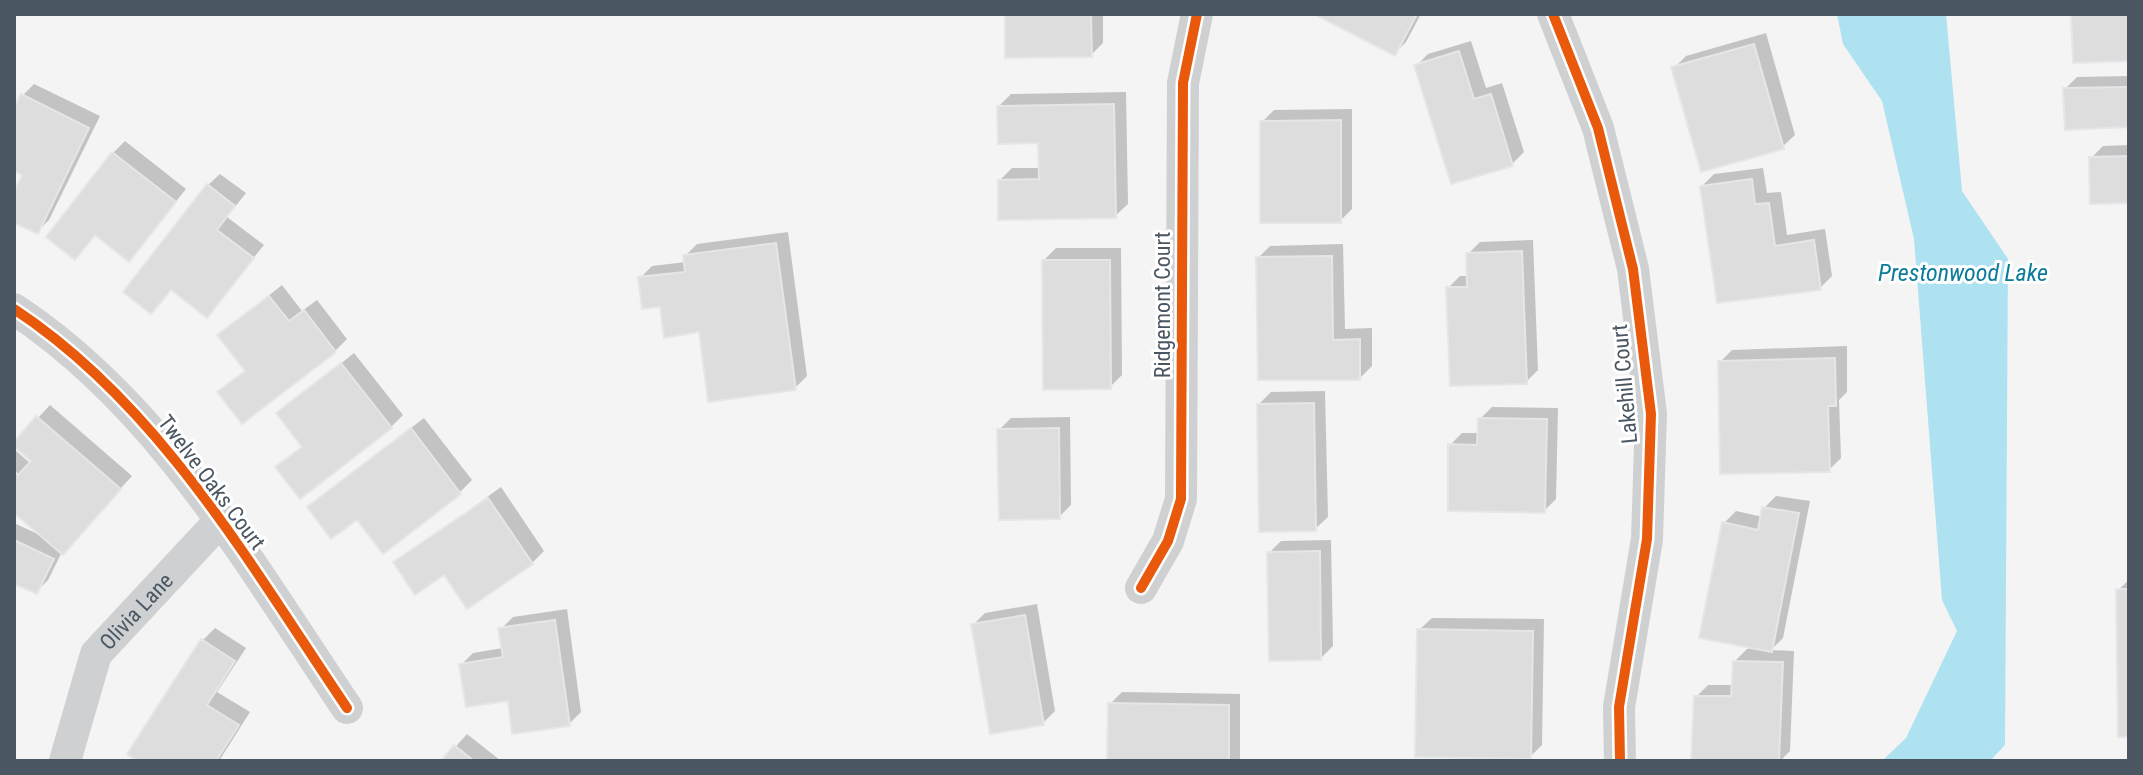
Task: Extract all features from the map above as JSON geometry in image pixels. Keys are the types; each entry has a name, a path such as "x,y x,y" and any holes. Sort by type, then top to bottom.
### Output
{"street":[{"name":"Ridgemont Court","path":"1141,588 1168,541 1181,499 1183,83 1197,14"},
{"name":"Lakehill Court","path":"1553,14 1598,128 1633,269 1651,414 1647,539 1619,707 1620,761"},
{"name":"Twelve Oaks Court","path":"14,309 94,371 150,431 220,521 347,708"},
{"name":"Olivia Lane","path":"65,761 96,654 220,521"}],"water":[{"name":"Prestonwood Lake","path":"1837,14 1946,14 1962,191 2008,259 2005,745 1990,761 1882,761 1906,738 1957,631 1942,600 1914,239 1882,101 1843,44"}],"building":[{"path":"1005,14 1091,14 1092,57 1005,58"},
{"path":"1314,14 1417,14 1395,56"},
{"path":"2071,14 2129,14 2129,61 2073,63"},
{"path":"1754,44 1784,149 1701,172 1671,67"},
{"path":"1459,51 1474,99 1491,94 1513,166 1451,184 1414,65"},
{"path":"2129,87 2129,127 2065,130 2063,88"},
{"path":"21,94 89,128 38,234 14,223 14,192 22,175 14,171 14,108"},
{"path":"1114,104 1116,218 998,220 998,180 1039,179 1038,143 998,144 997,106"},
{"path":"1341,120 1341,223 1260,223 1260,121"},
{"path":"112,152 176,202 129,262 95,235 75,260 46,237"},
{"path":"2129,156 2129,203 2090,204 2089,157"},
{"path":"1752,179 1755,204 1769,203 1775,246 1814,240 1821,290 1717,303 1700,186"},
{"path":"207,184 235,206 217,230 254,258 207,318 171,290 151,314 123,292"},
{"path":"776,243 796,390 708,402 699,332 664,338 660,307 642,309 638,277 685,272 683,255"},
{"path":"1522,251 1527,384 1450,386 1446,287 1467,287 1466,253"},
{"path":"1332,256 1333,340 1360,339 1360,380 1258,380 1256,257"},
{"path":"1042,260 1110,260 1111,389 1043,390"},
{"path":"269,296 289,321 304,310 336,352 242,424 217,392 245,371 217,335"},
{"path":"1835,358 1836,406 1828,406 1830,472 1720,474 1718,361"},
{"path":"341,363 392,428 300,499 275,467 302,447 276,413"},
{"path":"1314,403 1316,531 1259,532 1257,404"},
{"path":"36,416 121,489 63,555 14,513 14,471 18,475 31,461 14,446 14,442"},
{"path":"1478,418 1547,419 1545,513 1448,511 1448,444 1477,445"},
{"path":"411,428 461,494 383,554 357,520 331,539 307,507"},
{"path":"1059,428 1060,519 999,520 997,429"},
{"path":"488,498 533,564 467,609 444,575 415,595 393,562"},
{"path":"1762,507 1799,513 1772,652 1699,638 1722,522 1758,530"},
{"path":"14,540 54,559 37,594 14,584"},
{"path":"1320,551 1321,660 1269,661 1267,552"},
{"path":"2116,589 2129,589 2129,737 2118,737"},
{"path":"1025,615 1044,725 990,734 971,624"},
{"path":"555,620 570,726 512,734 508,701 466,707 459,664 503,657 498,628"},
{"path":"1417,629 1533,631 1531,759 1415,757"},
{"path":"201,639 235,661 207,705 239,725 216,761 137,761 127,754"},
{"path":"1733,661 1783,662 1779,761 1691,761 1694,696 1731,696"},
{"path":"1108,703 1229,705 1229,761 1107,761"},
{"path":"454,745 474,761 441,761"}],"cycle path":[{"path":"1141,588 1168,541 1181,499 1183,83 1197,14"},
{"path":"1553,14 1598,128 1633,269 1651,414 1647,539 1619,707 1620,761"},
{"path":"14,309 66,348 114,392 158,440 238,545 347,708"}]}
